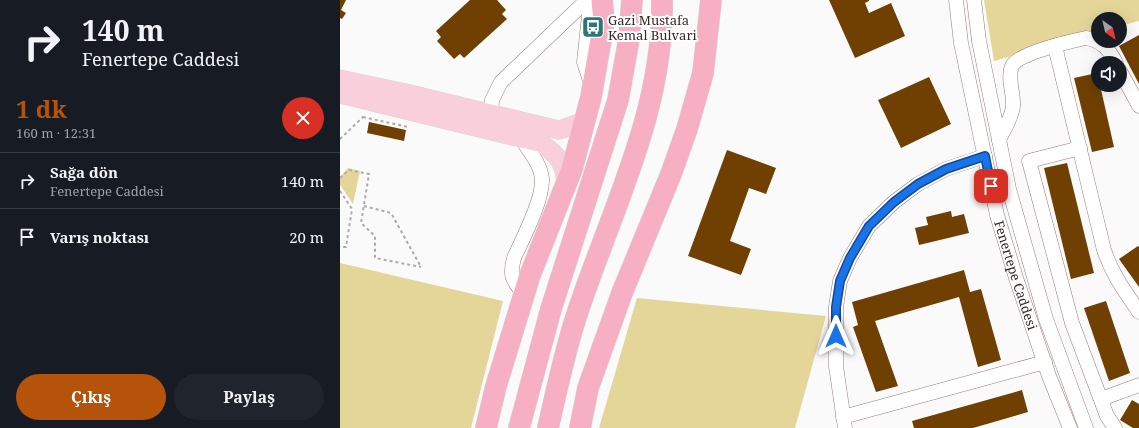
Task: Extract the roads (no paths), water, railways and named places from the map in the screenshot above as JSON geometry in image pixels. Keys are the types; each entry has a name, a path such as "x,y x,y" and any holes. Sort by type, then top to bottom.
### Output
{"highway":[{"path":"486,428 496,386 530,275 572,169 593,88 604,22 602,0"},
{"path":"519,428 551,309 618,100 629,39 632,0"},
{"path":"548,428 578,312 624,189 649,110 658,61 662,0"},
{"path":"580,428 588,388 622,293 671,174 687,129 703,73 711,0"}],"main road":[{"path":"340,79 491,113 558,130 585,121"},
{"path":"340,94 541,143 554,152 565,168 566,183"}],"street":[{"path":"587,0 589,15 584,62 593,88"},
{"path":"491,113 492,100 501,82 587,0"},
{"name":"Fenertepe Caddesi","path":"956,0 961,42 997,215 1044,362 1070,428"},
{"name":"Fenertepe Caddesi","path":"974,0 979,41 1009,189 1030,269 1046,319 1086,428"},
{"path":"999,140 1010,117 1013,105 1011,74 1012,65 1018,59 1055,46 1086,38 1096,40 1104,46 1112,56"},
{"path":"961,42 979,41"},
{"path":"1055,46 1104,250 1110,268 1139,312"},
{"path":"1127,84 1139,106"},
{"path":"521,138 537,163 542,178 540,196 512,266 511,277 524,295"},
{"path":"1080,148 1029,161 1072,323 1107,416 1116,428"},
{"path":"985,156 946,169 918,184 894,202 869,226 850,258 840,281 836,307 836,366 844,422 1044,362"},
{"path":"1101,399 1139,385"}],"place":[{"name":"Gazi Mustafa Kemal Bulvari","path":"593,27"}]}
